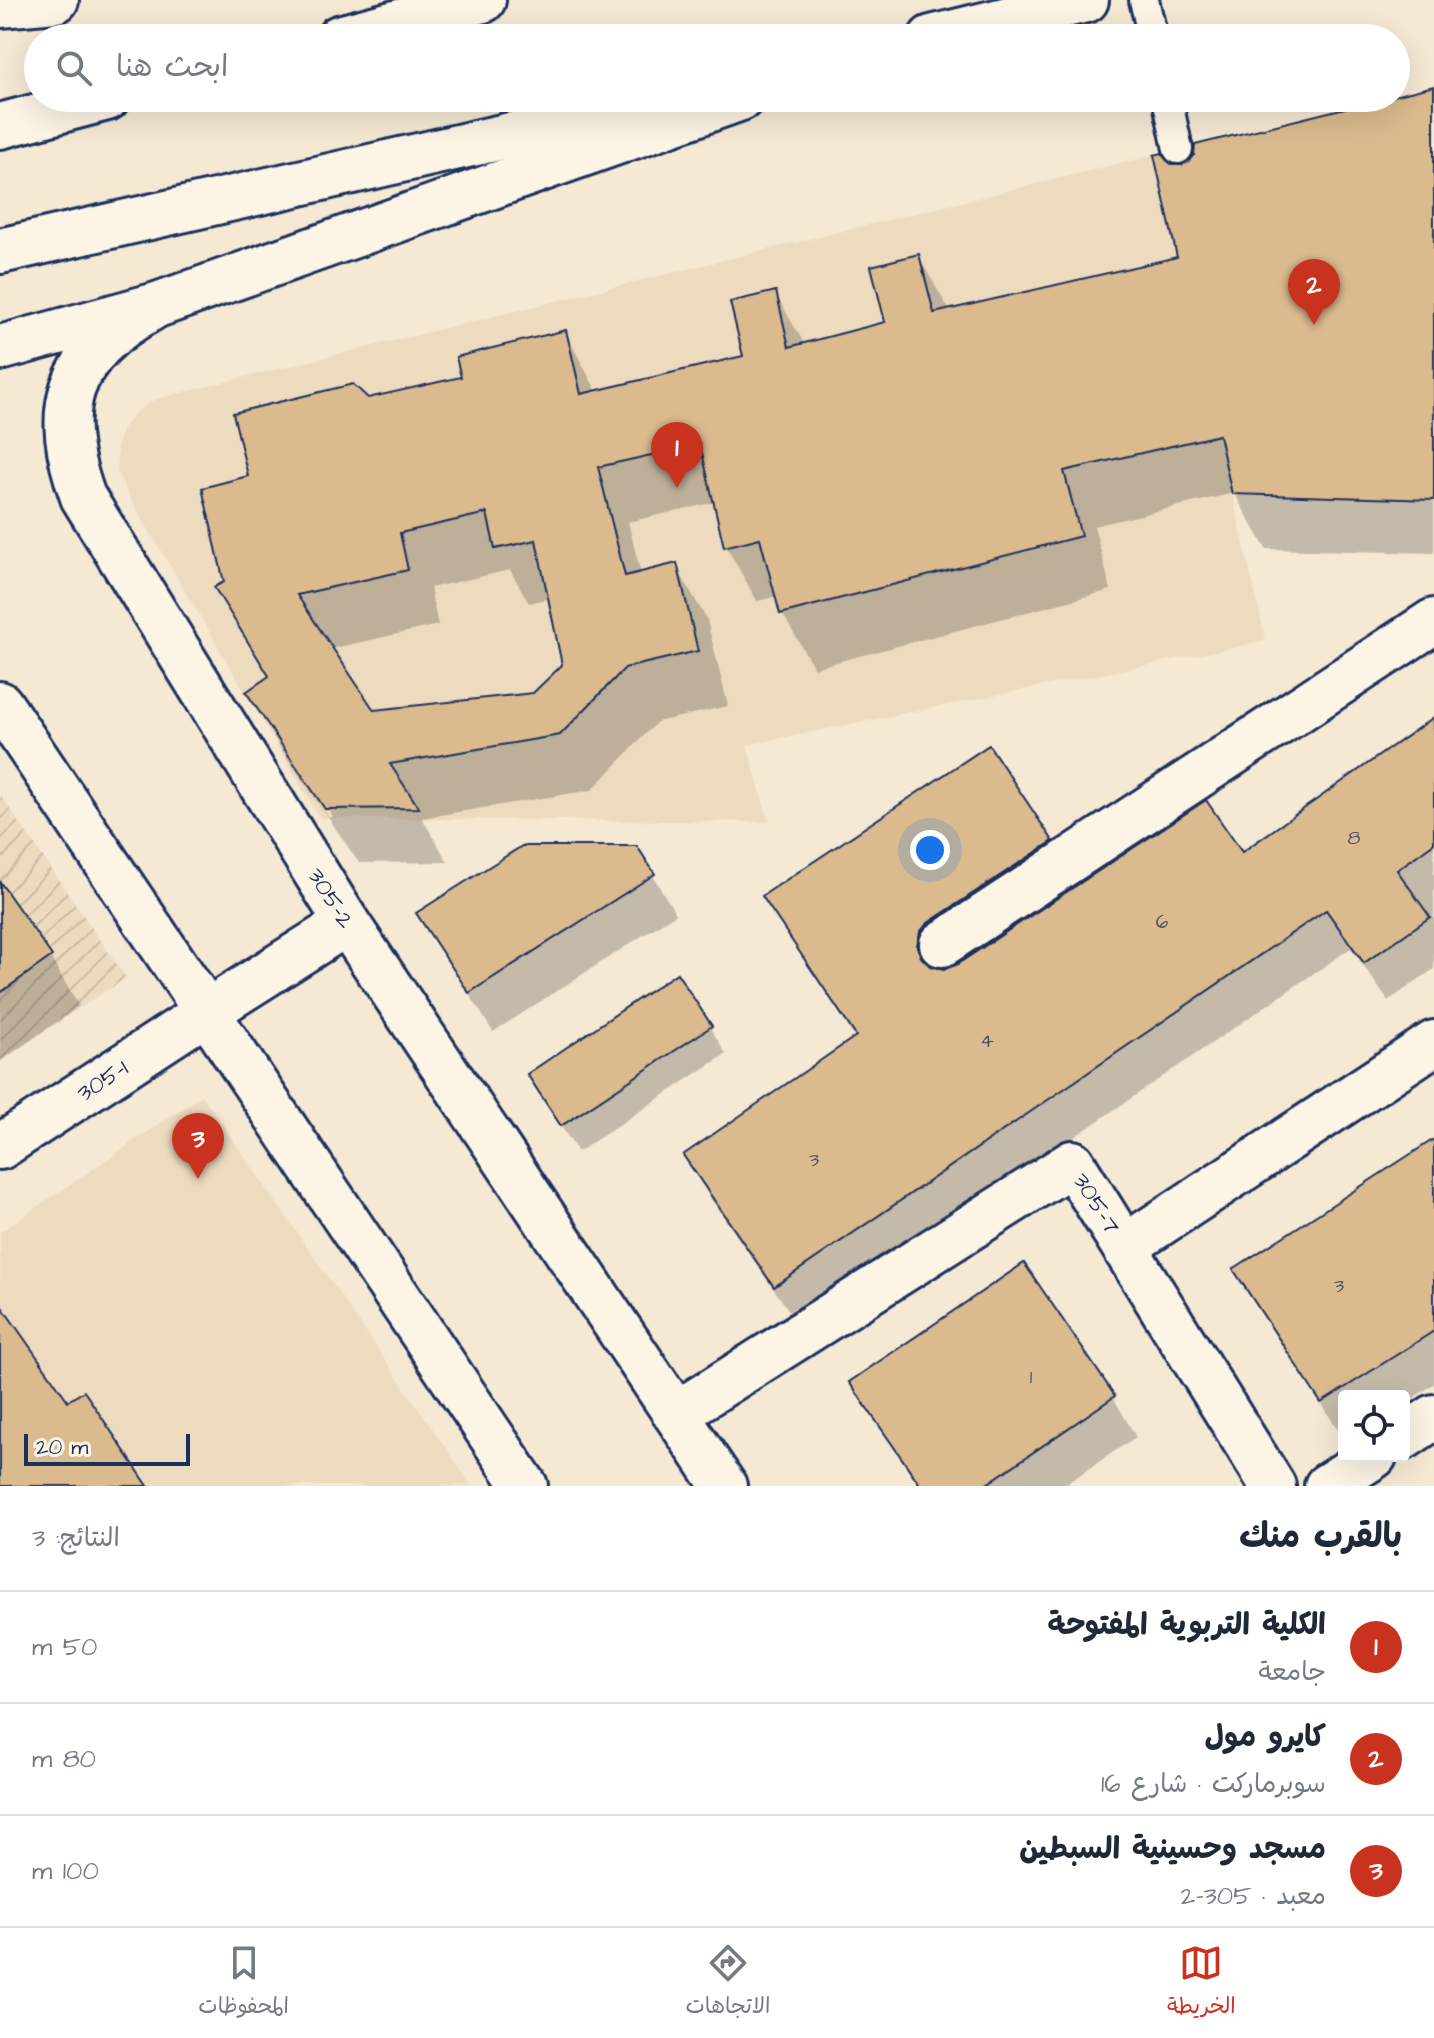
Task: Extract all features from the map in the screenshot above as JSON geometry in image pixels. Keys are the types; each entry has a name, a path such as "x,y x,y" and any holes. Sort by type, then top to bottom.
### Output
{"street":[{"path":"0,5 56,0"},
{"path":"392,24 483,0"},
{"path":"988,24 1086,0"},
{"path":"0,126 54,112"},
{"path":"0,251 611,112"},
{"path":"0,348 157,305 702,112"},
{"name":"305-2","path":"157,305 110,334 73,382 67,398 65,428 72,465 83,497 347,923 724,1486"},
{"path":"942,944 1434,621"},
{"path":"0,704 525,1486"},
{"name":"305-1","path":"0,1147 347,923"},
{"name":"305-7","path":"676,1414 1072,1163 1126,1246 1434,1043"},
{"path":"1126,1246 1273,1486"},
{"path":"1410,1433 1434,1417"},
{"path":"1327,1486 1365,1462"}],"lane":[{"path":"1144,0 1150,24"},
{"path":"1170,112 1178,149"}],"shaded area":[{"path":"1154,155 1266,641 747,745 769,822 320,818 129,497 117,471 117,445 123,428 136,412 155,399"},
{"path":"0,794 126,978 0,1060"},
{"path":"202,1095 472,1486 0,1486 0,1232"}],"building":[{"path":"1434,86 1434,500 1232,494 1219,435 1064,471 1081,536 780,614 760,538 724,547 700,444 598,467 625,576 677,563 698,651 625,668 560,735 390,764 419,808 325,809 246,692 269,676 214,587 224,582 202,488 248,476 233,413 353,384 368,398 461,377 456,357 566,330 581,394 743,356 730,302 776,291 789,347 885,322 871,266 919,254 934,313 1177,257 1154,155 1162,153 1172,165 1182,165 1194,155 1195,145 1329,112 1410,112 1410,92","holes":["487,513 495,549 536,540 562,665 533,693 374,710 297,595 408,570 400,533"]},
{"path":"1434,717 1434,843 1397,870 1430,917 1364,963 1326,910 774,1287 683,1155 856,1036 762,896 989,745 1053,841 928,923 920,932 917,945 921,957 930,966 944,969 956,965 1206,800 1242,852"},
{"path":"522,846 637,846 655,874 469,993 416,913"},
{"path":"0,882 52,956 0,993"},
{"path":"677,973 712,1026 561,1126 527,1074"},
{"path":"1434,1139 1434,1331 1321,1403 1233,1269"},
{"path":"1024,1263 1115,1396 984,1486 921,1486 849,1382"},
{"path":"0,1304 68,1401 84,1391 148,1486 0,1486"}],"place":[{"name":"كايرو مول","path":"1314,325"},
{"name":"الكلية التربوية المفتوحة","path":"677,488"},
{"name":"مسجد وحسينية السبطين","path":"198,1179"}]}
